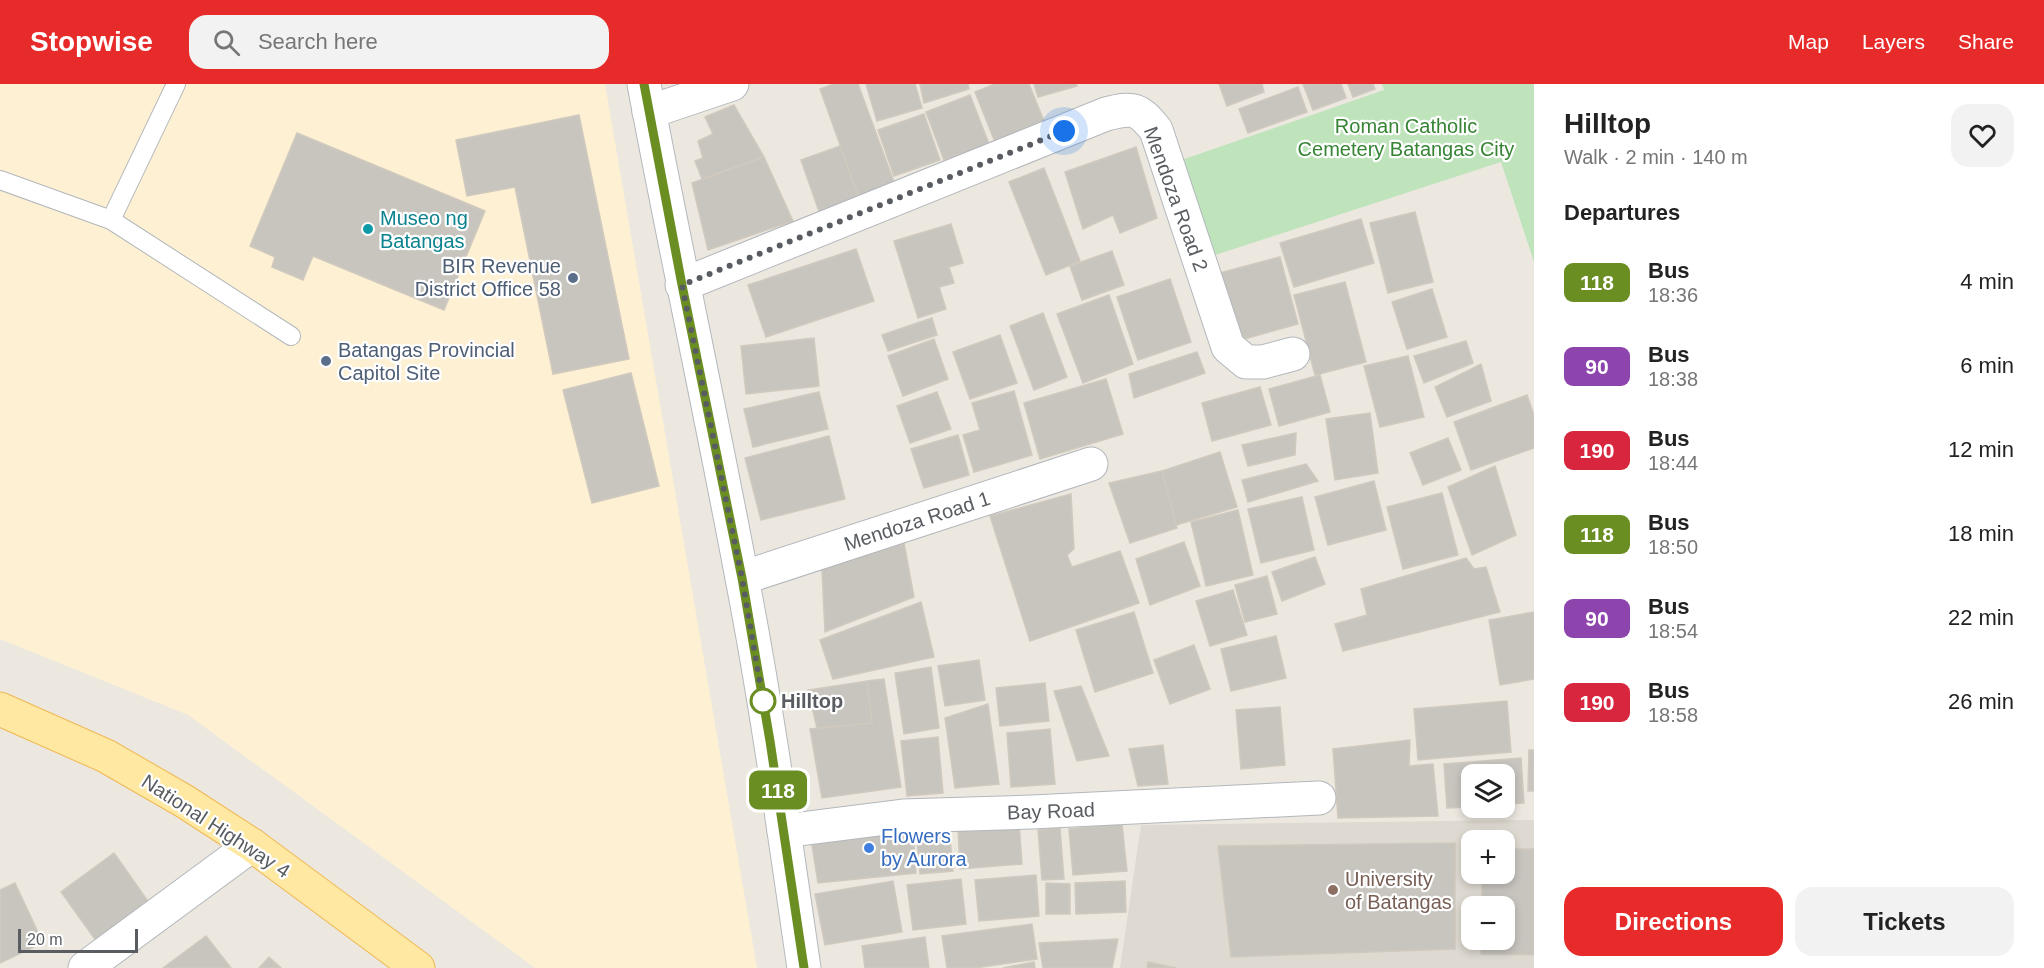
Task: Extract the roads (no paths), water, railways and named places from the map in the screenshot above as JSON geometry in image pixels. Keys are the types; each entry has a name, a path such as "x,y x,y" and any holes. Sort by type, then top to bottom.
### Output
{"main road":[{"name":"National Highway 4","path":"0,709 106,756 183,801 252,846 418,968"}],"street":[{"path":"732,84 647,98 682,285 742,578 804,968"},
{"name":"Mendoza Road 2","path":"682,285 1106,114 1125,109 1143,114 1156,130 1228,347 1246,362 1263,362 1293,354"},
{"name":"Mendoza Road 1","path":"742,578 1091,464"},
{"name":"Bay Road","path":"784,831 903,816 1319,798"},
{"path":"85,968 252,846"}],"lane":[{"path":"111,220 176,84"},
{"path":"0,180 111,220 291,336"}],"place":[{"name":"Museo ng Batangas","path":"368,229"},
{"name":"BIR Revenue District Office 58","path":"573,278"},
{"name":"Batangas Provincial Capitol Site","path":"326,361"},
{"name":"Hilltop","path":"763,701"},
{"name":"Flowers by Aurora","path":"869,848"},
{"name":"University of Batangas","path":"1333,890"}],"park label":[{"name":"Roman Catholic Cemetery Batangas City","path":"1406,138"}]}
